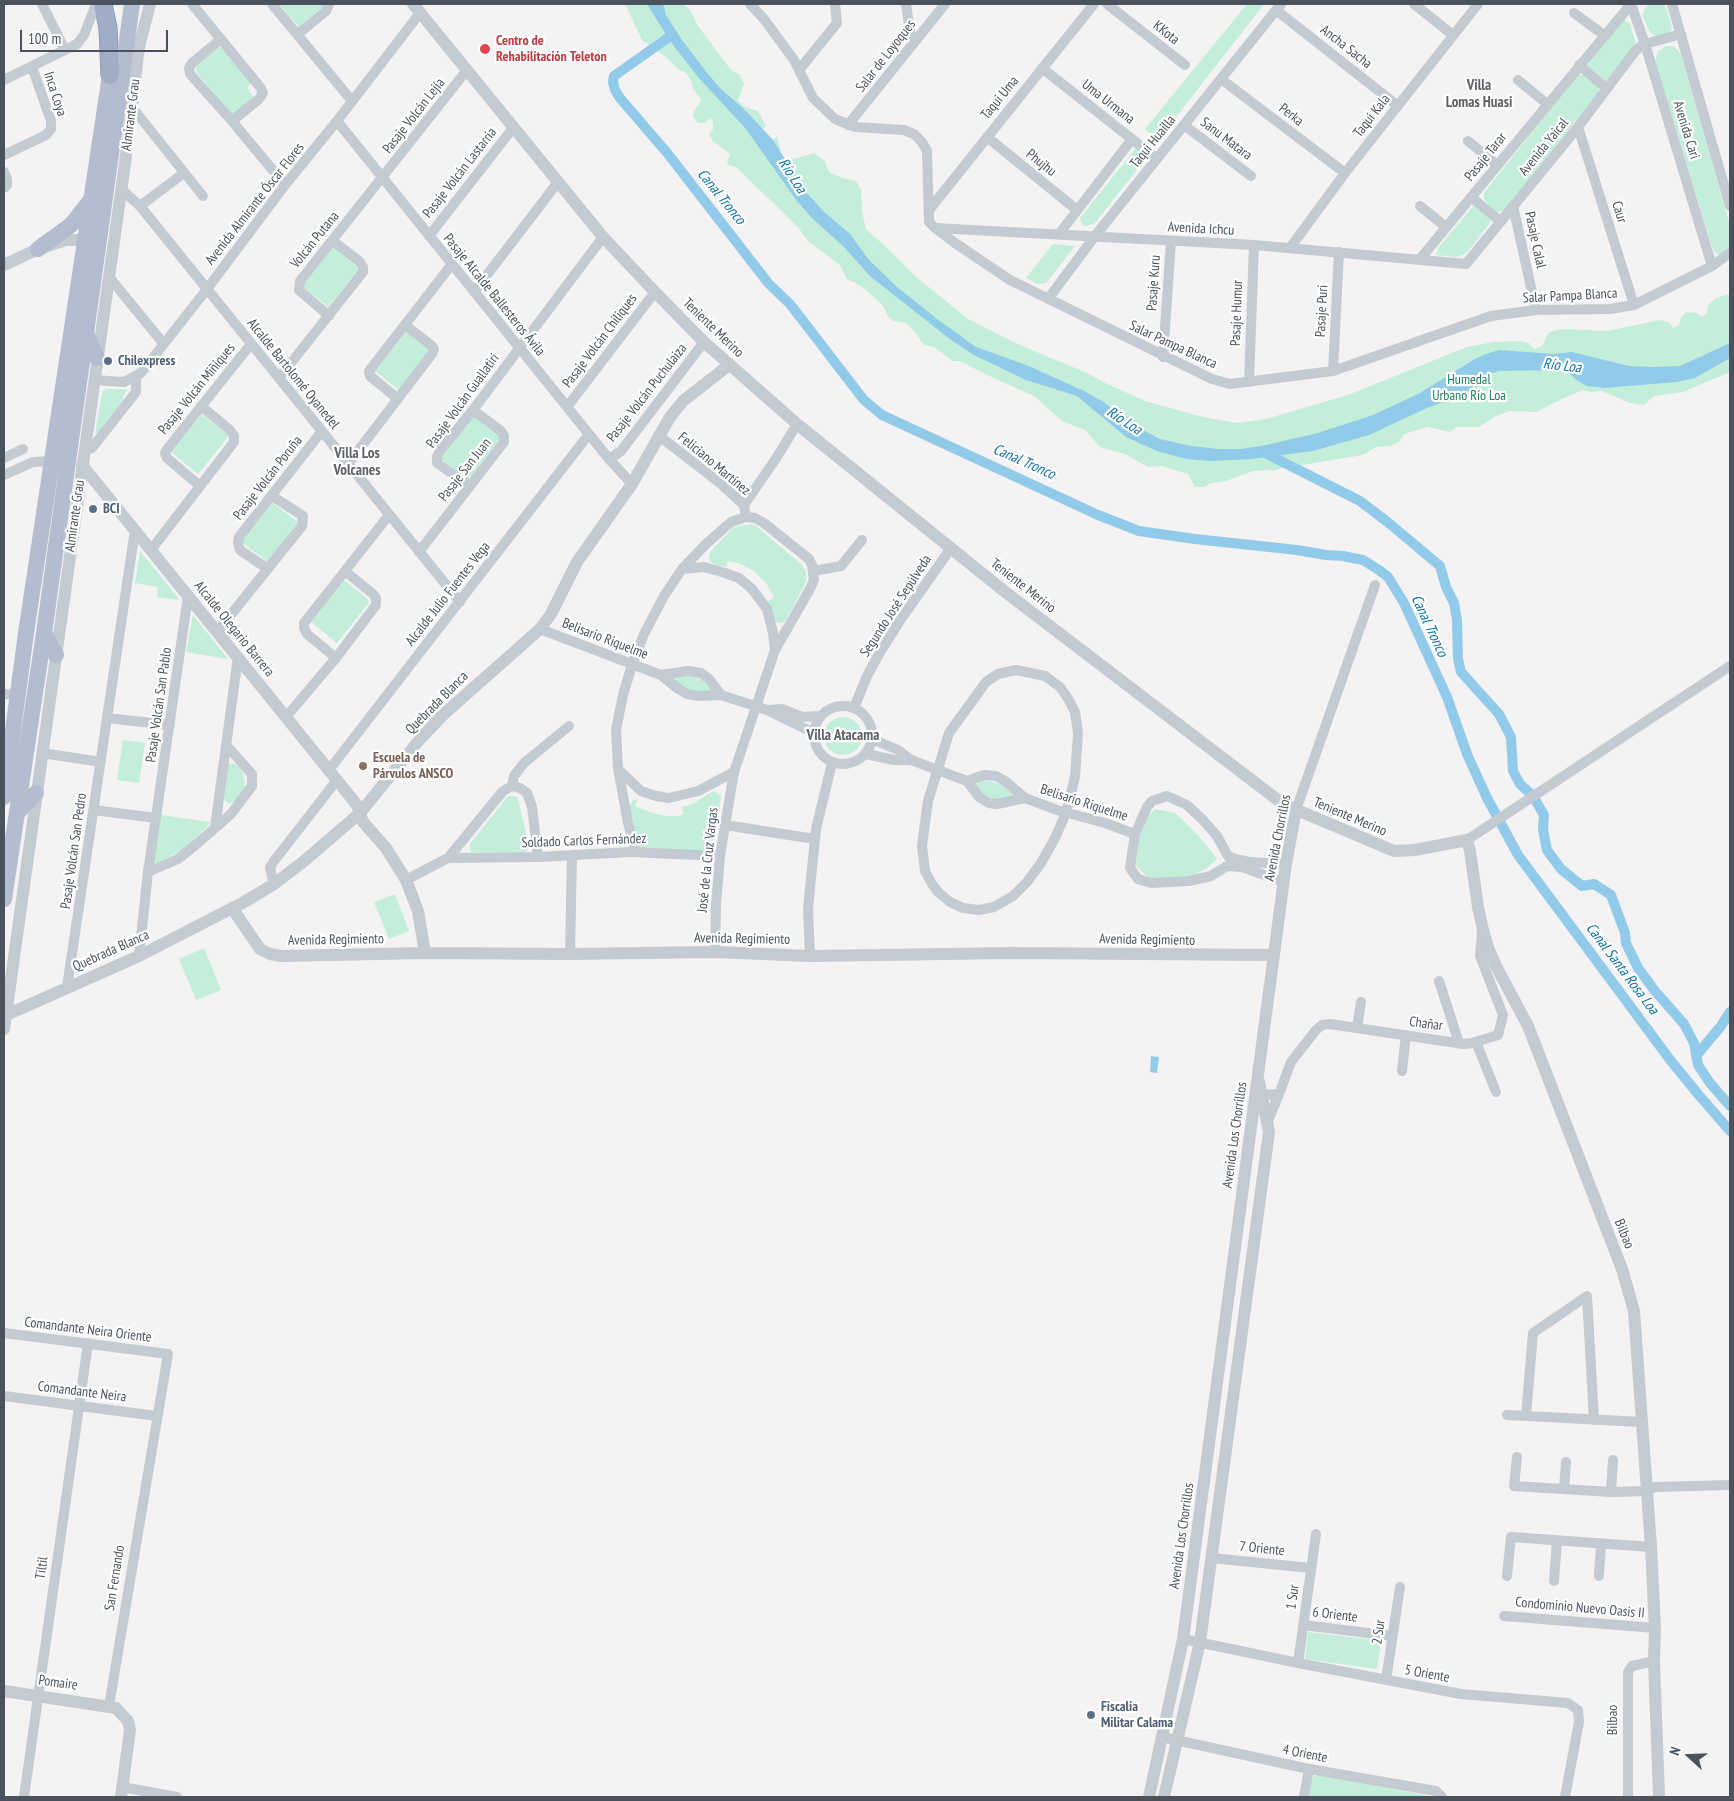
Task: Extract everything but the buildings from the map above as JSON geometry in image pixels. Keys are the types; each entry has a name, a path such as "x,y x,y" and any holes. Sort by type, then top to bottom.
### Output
{"highway":[{"path":"103,4 108,28 110,75"}],"main road":[{"name":"Almirante Grau","path":"4,899 86,334 92,240 91,200 122,4"},
{"name":"Almirante Grau","path":"4,797 10,694 67,463 92,240 113,145 132,4"},
{"path":"128,32 140,4"},
{"path":"113,145 125,163"},
{"path":"38,249 71,225 91,200"},
{"path":"86,334 97,358"},
{"path":"44,633 56,655"},
{"path":"17,813 36,792"}],"street":[{"path":"42,4 65,50"},
{"path":"4,78 32,67 77,44 84,35 96,4"},
{"name":"Almirante Grau","path":"4,1029 56,655 67,463 84,451 125,163 139,47 150,4"},
{"path":"192,4 260,87 262,93 258,99 232,121"},
{"path":"272,4 352,101"},
{"path":"298,34 326,11 329,4"},
{"path":"750,4 764,18 798,70 813,98 835,119 848,125 863,128 904,130 914,134 922,142 927,151 929,222 934,228"},
{"path":"906,4 912,45"},
{"name":"Salar de Loyoques","path":"848,125 945,4"},
{"name":"Taqui Uma","path":"929,210 1094,4"},
{"name":"KKota","path":"1107,4 1185,65"},
{"path":"1414,4 1453,35"},
{"name":"Taqui Kala","path":"1290,248 1344,174 1478,4"},
{"name":"Pasaje Tarar","path":"1420,259 1631,4"},
{"name":"Avenida Cari","path":"1631,4 1645,44 1712,266"},
{"name":"Avenida Cari","path":"1672,4 1730,206"},
{"path":"798,70 837,23 834,6"},
{"name":"Taqui Huailla","path":"1048,299 1095,236 1279,7"},
{"name":"Ancha Sacha","path":"1279,7 1398,106"},
{"name":"Teniente Merino","path":"417,8 603,237 704,342 729,365 797,424 1012,597 1283,804 1394,851 1415,850 1467,840 1730,666"},
{"name":"Avenida Almirante Óscar Flores","path":"136,376 144,369 285,185 337,121 417,8"},
{"path":"1574,13 1604,35"},
{"name":"Avenida Yaical","path":"1466,264 1578,127 1636,50 1645,44 1681,34"},
{"path":"221,39 192,63 189,68 190,74 285,185"},
{"path":"1579,65 1607,89"},
{"name":"Inca Coya","path":"4,155 46,135 51,129 51,121 32,67"},
{"name":"Uma Urmana","path":"1042,68 1157,159"},
{"name":"Pasaje Volcán Lejía","path":"383,178 467,70"},
{"name":"Perka","path":"1222,79 1344,174"},
{"path":"1518,80 1547,104"},
{"path":"131,106 203,196"},
{"name":"Pasaje Alcalde Ballesteros Ávila","path":"337,121 609,459 632,484"},
{"name":"Sanu Matara","path":"1184,125 1250,176"},
{"name":"Caur","path":"1578,127 1634,305"},
{"name":"Pasaje Volcán Lastarria","path":"429,236 513,128"},
{"name":"Phujhu","path":"987,137 1077,210"},
{"name":"Taqui Huailla","path":"1059,234 1132,139"},
{"path":"1468,141 1497,165"},
{"path":"4,172 7,179 5,186"},
{"path":"140,206 184,173"},
{"name":"Volcán Putana","path":"329,316 299,290 298,286 383,178"},
{"path":"474,292 558,182"},
{"name":"Alcalde Bartolomé Oyanedel","path":"121,189 130,195 140,206 460,602"},
{"path":"1471,197 1500,222"},
{"path":"1420,206 1446,227"},
{"name":"Pasaje Calal","path":"1513,206 1536,310"},
{"name":"Salar Pampa Blanca","path":"934,228 1010,280 1163,357 1212,379 1230,384 1333,371 1491,316 1536,310 1610,308 1634,305 1712,266 1730,253"},
{"name":"Avenida Ichcu","path":"934,228 1254,245 1466,264"},
{"name":"Pasaje Volcán Guallatiri","path":"470,486 437,462 439,452 473,410 603,237"},
{"path":"4,265 38,249 66,240 92,240"},
{"path":"279,378 363,272 360,262 333,241"},
{"name":"Pasaje Kuru","path":"1163,357 1171,241"},
{"name":"Pasaje Humur","path":"1248,382 1254,245"},
{"name":"Pasaje Puri","path":"1333,371 1339,252"},
{"path":"397,398 370,376 369,371 452,264"},
{"path":"109,277 163,343"},
{"name":"Pasaje Volcán Chiliques","path":"567,407 655,292"},
{"path":"348,464 432,354 434,349 432,346 405,325"},
{"name":"Pasaje Volcán Puchulaiza","path":"609,459 622,451 704,342"},
{"name":"Pasaje Volcán Miñiques","path":"200,486 167,458 165,453 251,344"},
{"name":"Quebrada Blanca","path":"5,1015 139,956 232,908 274,884 360,813 421,738 444,714 462,696 525,644 540,629 550,614 577,562 632,484 658,435 670,417 683,401 729,365"},
{"path":"84,451 92,448 136,392 136,376 127,381 118,382 94,380"},
{"path":"151,550 234,442 234,436 230,430 201,406"},
{"name":"Pasaje San Juan","path":"419,552 504,442 504,436 501,431 473,410"},
{"path":"744,505 777,458 797,424"},
{"name":"Pasaje Volcán Poruña","path":"268,569 240,550 239,537 322,431"},
{"name":"Alcalde Julio Fuentes Vega","path":"329,770 589,434"},
{"name":"Feliciano Martínez","path":"658,435 720,483 744,505 746,517 755,518 764,523 809,559 813,571"},
{"path":"4,458 23,449"},
{"path":"4,475 33,462 67,463"},
{"name":"Alcalde Olegario Barrera","path":"67,463 135,530 357,805 363,822 386,848 406,880 418,911 425,953"},
{"path":"217,632 302,526 303,516 272,496"},
{"path":"336,658 307,634 304,623 389,515"},
{"path":"636,852 628,823 618,768 616,730 623,695 632,665 644,634 664,596 682,569 731,522 746,517"},
{"name":"Pasaje Volcán San Pedro","path":"67,987 135,530"},
{"path":"813,571 841,566 862,540"},
{"name":"Segundo José Sepúlveda","path":"854,708 867,676 879,654 901,618 951,548"},
{"name":"José de la Cruz Vargas","path":"682,569 704,567 739,578 752,589 767,609 775,650"},
{"path":"286,716 336,658 376,605 376,598 373,594 345,571"},
{"name":"José de la Cruz Vargas","path":"716,952 716,905 720,856 734,772 775,650 810,589 814,580 813,571"},
{"name":"Avenida Chorrillos","path":"1257,1077 1286,864 1296,810 1375,585"},
{"name":"Pasaje Volcán San Pablo","path":"139,956 148,872 188,596"},
{"name":"Belisario Riquelme","path":"540,629 632,665 661,674 688,671 701,673 709,679 721,696"},
{"path":"215,828 238,657"},
{"path":"1016,670 1045,676 1060,687 1075,712 1078,753 1075,777 1066,813 1047,854 1018,891 1001,904 987,909 963,908 950,902 938,892 928,878 923,864 922,846 925,816 948,733 986,682 998,674 1016,670"},
{"name":"Belisario Riquelme","path":"661,674 687,694 721,696 755,708 782,710 802,717 821,716 828,710 836,707 854,708"},
{"path":"821,716 816,724 814,733 814,742 818,751 832,763 850,764 866,754 872,739 872,729 868,720 854,708"},
{"name":"Belisario Riquelme","path":"767,710 814,733"},
{"path":"107,718 170,725"},
{"path":"512,786 514,776 524,763 568,726"},
{"path":"872,739 898,750 911,760 968,781"},
{"path":"148,872 178,859 231,814 252,786 252,774 226,745"},
{"path":"42,753 100,762"},
{"path":"866,754 894,760 911,760"},
{"path":"810,956 808,908 815,840 823,796 832,763"},
{"name":"José de la Cruz Vargas","path":"618,768 641,791 669,798 698,791 734,772"},
{"name":"Belisario Riquelme","path":"1025,798 997,804 989,803 979,797 968,781 984,775 996,776 1025,798 1066,813 1105,823 1135,834"},
{"path":"274,884 270,868 274,861 337,780"},
{"path":"406,880 448,858 504,791 512,786 520,788 527,793 532,807 538,857"},
{"name":"Belisario Riquelme","path":"1224,867 1210,876 1189,881 1143,882 1133,875 1130,868 1135,834 1149,804 1162,797 1171,796 1187,805 1203,820 1217,836 1228,856"},
{"path":"94,810 156,818"},
{"path":"725,825 815,840"},
{"name":"Bilbao","path":"1467,840 1483,930 1496,966 1528,1026 1627,1282 1636,1325 1648,1492 1655,1628 1654,1661 1659,1797"},
{"name":"Soldado Carlos Fernández","path":"448,858 538,857 636,852 720,856"},
{"path":"570,954 572,855"},
{"path":"1284,882 1242,867 1224,867 1228,856 1249,862 1286,864"},
{"name":"Avenida Regimiento","path":"232,908 260,949 270,954 281,956 425,953 716,952 810,956 1011,953 1274,955"},
{"name":"Chañar","path":"1268,1127 1278,1094 1291,1062 1319,1027 1330,1024 1467,1044 1498,1035 1503,1016 1480,956 1483,930"},
{"path":"1439,981 1459,1043"},
{"path":"1358,1028 1361,1002"},
{"path":"1402,1071 1406,1035"},
{"path":"1476,1042 1496,1092"},
{"name":"Avenida Los Chorrillos","path":"1164,1797 1200,1642 1268,1127 1263,1095 1257,1077"},
{"name":"Avenida Los Chorrillos","path":"1149,1797 1183,1639 1257,1077"},
{"path":"1263,1095 1278,1094"},
{"path":"1250,1135 1261,1128 1268,1127"},
{"path":"1526,1416 1533,1333 1587,1296 1594,1420"},
{"name":"Comandante Neira Oriente","path":"4,1333 168,1354"},
{"name":"Tiltil","path":"24,1797 88,1343"},
{"name":"San Fernando","path":"109,1706 168,1354"},
{"name":"Comandante Neira","path":"4,1396 157,1416"},
{"path":"1507,1414 1642,1422"},
{"path":"1516,1457 1514,1486 1564,1490 1648,1492 1655,1487 1730,1485"},
{"path":"1611,1492 1613,1460"},
{"path":"1564,1490 1566,1462"},
{"name":"1 Sur","path":"1298,1663 1316,1534"},
{"path":"1507,1576 1511,1537 1651,1547"},
{"path":"1554,1581 1556,1541"},
{"path":"1599,1576 1602,1544"},
{"name":"7 Oriente","path":"1211,1558 1311,1568"},
{"name":"2 Sur","path":"1386,1680 1400,1587"},
{"name":"Condominio Nuevo Oasis II","path":"1504,1616 1655,1628"},
{"name":"6 Oriente","path":"1303,1625 1392,1636"},
{"name":"5 Oriente","path":"1183,1639 1462,1694 1568,1703 1578,1710 1579,1722 1565,1797"},
{"name":"Bilbao","path":"1628,1797 1628,1672 1632,1666 1654,1661"},
{"name":"Pomaire","path":"4,1691 109,1706"},
{"path":"109,1706 116,1708 122,1713 128,1721 130,1730 121,1792 177,1797"},
{"name":"4 Oriente","path":"1162,1737 1309,1769 1436,1791 1442,1797"},
{"path":"1304,1797 1309,1769"}],"green space":[{"path":"279,4 326,4 299,27"},
{"name":"Humedal Urbano Río Loa","path":"622,4 683,4 690,10 698,26 721,57 732,71 739,74 744,84 738,100 743,106 758,111 766,126 761,130 770,141 777,137 784,162 814,153 824,160 829,172 842,178 856,181 861,190 862,212 866,229 915,276 968,319 1015,343 1087,373 1148,402 1203,417 1237,423 1266,419 1348,395 1467,347 1494,342 1520,341 1529,343 1534,349 1542,346 1549,332 1562,329 1608,331 1659,320 1669,322 1673,328 1679,325 1681,317 1686,312 1697,313 1702,317 1707,314 1708,305 1716,298 1728,294 1730,295 1730,372 1683,392 1654,396 1644,405 1630,403 1602,391 1591,392 1582,390 1537,412 1509,411 1496,416 1479,427 1457,427 1450,432 1428,427 1404,434 1399,442 1391,446 1376,447 1363,455 1284,467 1277,470 1253,471 1226,481 1211,483 1204,487 1195,487 1188,474 1161,466 1148,467 1125,454 1100,447 1085,430 1062,421 1034,396 960,361 953,361 934,347 924,345 906,323 894,321 887,315 883,306 874,297 861,286 847,279 840,265 808,241 798,227 737,168 729,165 727,162 730,154 713,141 709,135 713,129 713,122 710,118 705,123 698,123 693,117 694,110 699,105 701,99 693,89 691,80 685,72 678,69 665,56 642,40 626,6"},
{"path":"1247,4 1264,4 1158,140 1145,129"},
{"path":"1650,4 1664,4 1672,28 1670,32 1659,37 1651,34 1642,15 1645,8"},
{"path":"1625,20 1630,24 1636,47 1607,83 1587,66 1621,22"},
{"path":"1667,46 1673,46 1681,54 1730,226 1730,250 1719,255 1714,251 1709,237 1655,61 1658,51"},
{"path":"215,47 224,48 252,82 247,87 256,101 235,118 196,72 197,61"},
{"path":"1577,75 1582,75 1589,79 1598,86 1599,92 1504,211 1498,212 1489,206 1484,199 1484,193"},
{"path":"1136,148 1147,157 1094,224 1085,226 1082,224 1080,218"},
{"path":"1474,205 1493,219 1464,254 1457,257 1436,255 1439,247"},
{"path":"1053,244 1075,246 1046,283 1037,284 1026,278"},
{"path":"332,246 359,269 328,307 301,285"},
{"path":"406,332 429,350 399,390 375,371"},
{"path":"107,389 127,389 120,405 99,432 95,434 102,394"},
{"path":"202,414 229,436 198,474 171,452"},
{"path":"473,415 501,437 468,480 440,458"},
{"path":"271,502 298,522 268,562 241,542"},
{"path":"751,524 756,526 802,565 806,572 806,582 786,620 782,623 775,622 768,601 774,598 773,595 766,583 754,571 739,563 728,561 726,567 715,565 709,560 710,552 734,527"},
{"path":"140,551 180,600 157,597 158,587 135,583"},
{"path":"344,580 370,601 337,643 311,622"},
{"path":"193,615 228,659 186,652"},
{"path":"682,673 703,680 714,691 698,693 678,686 670,676"},
{"path":"843,717 857,722 862,736 857,750 843,755 829,750 824,736 829,722"},
{"path":"123,740 145,743 139,783 117,780"},
{"path":"231,763 239,766 243,773 245,787 238,799 229,804 224,800 227,765"},
{"path":"983,780 1001,784 1015,796 996,800 979,792 976,784"},
{"path":"714,791 721,797 712,852 640,848 629,807 633,800 638,799 635,806 652,813 679,816 684,814 682,807 692,804"},
{"path":"508,796 515,796 518,799 529,846 528,850 523,853 470,852 470,844"},
{"path":"1155,809 1175,813 1198,835 1217,859 1207,868 1186,879 1149,879 1136,865 1139,839 1146,818"},
{"path":"161,815 210,822 184,849 154,864"},
{"path":"395,894 409,931 389,939 374,902"},
{"path":"204,948 221,990 196,1000 179,959"},
{"path":"1308,1632 1381,1641 1377,1669 1305,1659"},
{"path":"1319,1774 1434,1797 1309,1797 1313,1777"}],"water":[{"name":"Río Loa","path":"647,4 663,4 666,15 682,40 708,74 773,140 805,191 824,212 850,234 869,260 897,287 976,347 1029,366 1084,391 1102,401 1139,428 1160,439 1191,446 1241,449 1318,433 1373,415 1420,393 1473,360 1499,350 1554,354 1572,352 1629,366 1653,367 1680,366 1730,343 1730,358 1695,378 1677,382 1604,388 1587,386 1561,370 1499,371 1487,375 1463,395 1427,408 1369,435 1313,451 1252,459 1211,461 1186,459 1157,451 1126,437 1077,396 1026,380 972,354 951,340 870,276 844,247 812,218 797,201 746,129 698,77 670,41"},
{"path":"1151,1056 1159,1057 1157,1073 1150,1072"}],"waterway":[{"name":"Canal Tronco","path":"672,35 614,76 615,90 668,154 769,284 790,304 864,400 882,415 1098,515 1139,531 1343,556 1363,560 1388,577 1404,603 1447,697 1467,754 1487,798 1518,855 1671,1061 1730,1131"},
{"name":"Canal Santa Rosa Loa","path":"1263,452 1360,501 1440,566 1446,587 1454,603 1457,620 1458,659 1461,672 1499,714 1511,737 1513,771 1520,784 1533,796 1544,815 1543,830 1547,850 1561,869 1582,886 1594,884 1611,895 1625,933 1626,943 1638,968 1684,1024 1694,1043 1698,1065 1710,1083 1730,1106"},
{"path":"1696,1056 1730,1012"}],"place":[{"name":"Centro de Rehabilitación Teleton","path":"485,49"},
{"name":"Chilexpress","path":"108,361"},
{"name":"BCI","path":"93,509"},
{"name":"Escuela de Párvulos ANSCO","path":"363,766"},
{"name":"Fiscalía Militar Calama","path":"1091,1715"}],"district":[{"name":"Villa Lomas Huasi","path":"1479,94"},
{"name":"Villa Los Volcanes","path":"357,462"},
{"name":"Villa Atacama","path":"843,736"}]}
